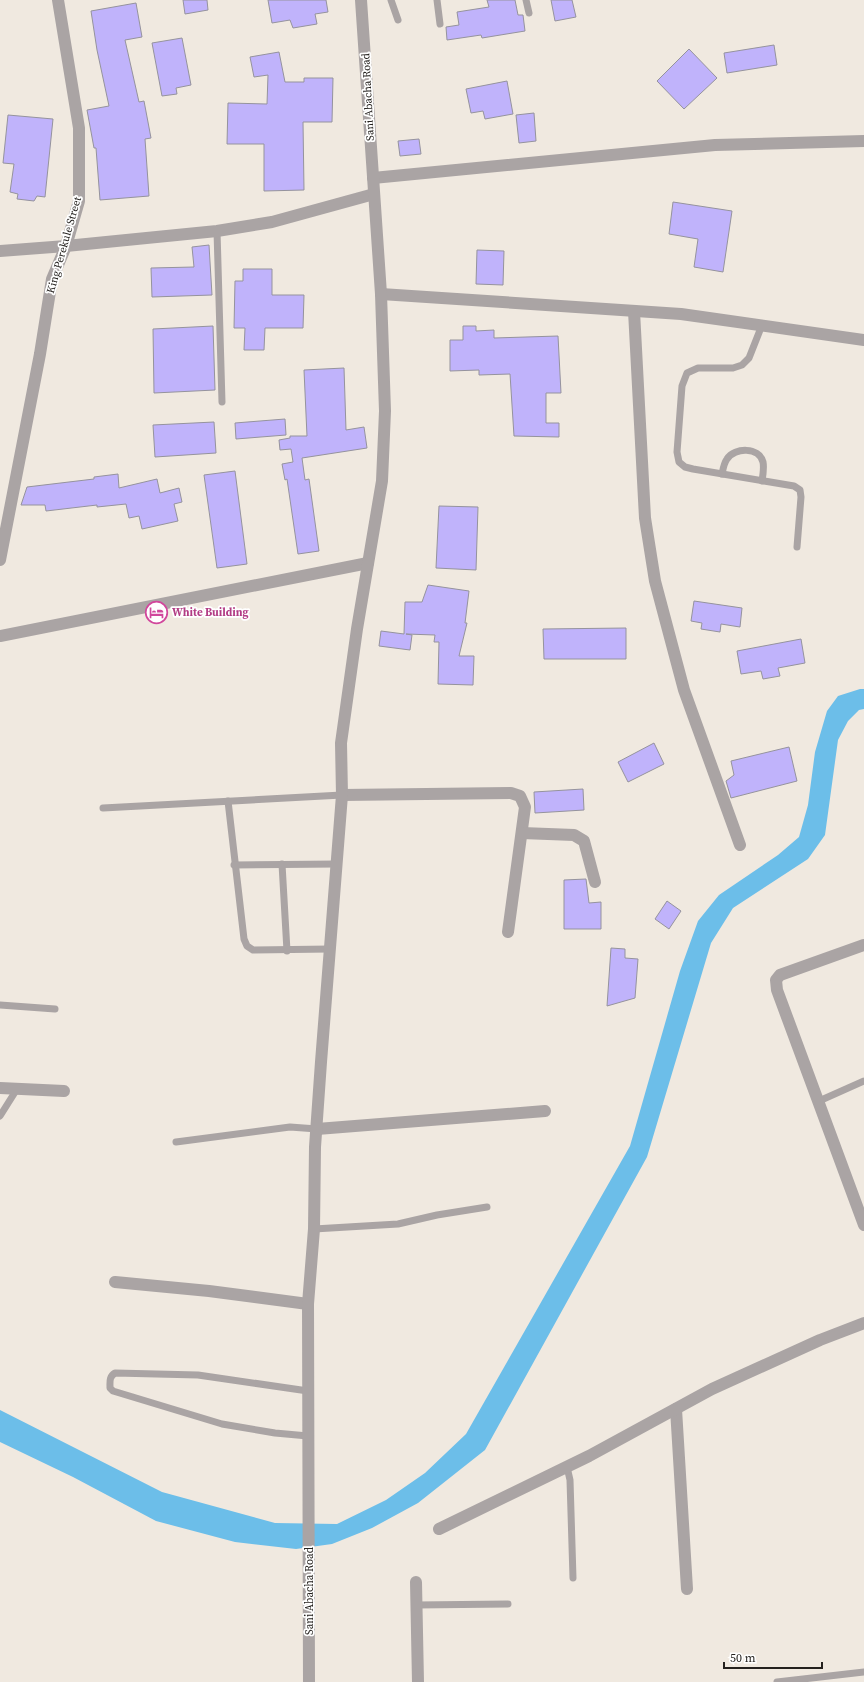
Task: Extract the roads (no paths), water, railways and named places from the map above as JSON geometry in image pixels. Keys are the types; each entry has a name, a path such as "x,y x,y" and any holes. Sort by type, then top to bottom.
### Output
{"street":[{"name":"King Perekule Street","path":"0,560 40,354 52,279 66,246 79,201 79,128 58,0"},
{"name":"Sani Abacha Road","path":"309,1682 308,1304 314,1229 315,1147 342,795 341,743 382,481 385,411 381,294 361,0"},
{"path":"373,178 715,145 864,142"},
{"path":"0,251 217,231 272,222 374,194"},
{"path":"381,294 681,314 864,340"},
{"path":"634,311 646,518 654,581 684,690 740,845"},
{"path":"0,636 368,563"},
{"path":"342,795 511,794 520,796 525,807 508,932"},
{"path":"522,833 574,835 584,841 595,882"},
{"path":"864,945 780,975 776,980 777,990 864,1224"},
{"path":"0,1088 64,1091"},
{"path":"317,1129 545,1111"},
{"path":"115,1282 209,1291 308,1304"},
{"path":"439,1529 567,1467 712,1389 820,1340 864,1323"},
{"path":"676,1409 687,1589"},
{"path":"416,1582 418,1682"}],"lane":[{"path":"392,0 398,20"},
{"path":"437,0 440,24"},
{"path":"526,0 529,13"},
{"path":"217,231 222,402"},
{"path":"762,325 749,358 742,365 733,368 698,368 688,373 682,386 678,452 679,462 685,467 794,486 800,490 801,497 797,547"},
{"path":"722,474 726,459 731,454 749,450 758,454 763,462 762,481"},
{"path":"103,808 342,795"},
{"path":"228,801 234,865 244,939 247,946 253,950 330,949"},
{"path":"282,864 287,950"},
{"path":"234,865 337,864"},
{"path":"0,1005 55,1009"},
{"path":"819,1101 864,1080"},
{"path":"0,1116 17,1089"},
{"path":"176,1142 290,1127 317,1129"},
{"path":"314,1229 398,1224 437,1215 487,1207"},
{"path":"308,1391 198,1375 115,1373 111,1375 109,1380 110,1388 113,1390 203,1420 275,1433 308,1436"},
{"path":"567,1467 570,1480 573,1578"},
{"path":"416,1605 508,1604"},
{"path":"777,1682 864,1672"}],"water":[{"path":"864,689 864,709 859,710 848,721 838,740 825,835 808,859 733,908 711,943 647,1157 485,1450 418,1503 372,1528 332,1544 296,1549 235,1542 156,1521 73,1477 0,1442 0,1410 162,1492 275,1523 337,1524 386,1500 425,1473 466,1434 630,1146 680,971 698,921 719,895 778,855 799,837 808,805 815,752 827,711 838,696"}],"place":[{"name":"White Building","path":"156,612"}]}
